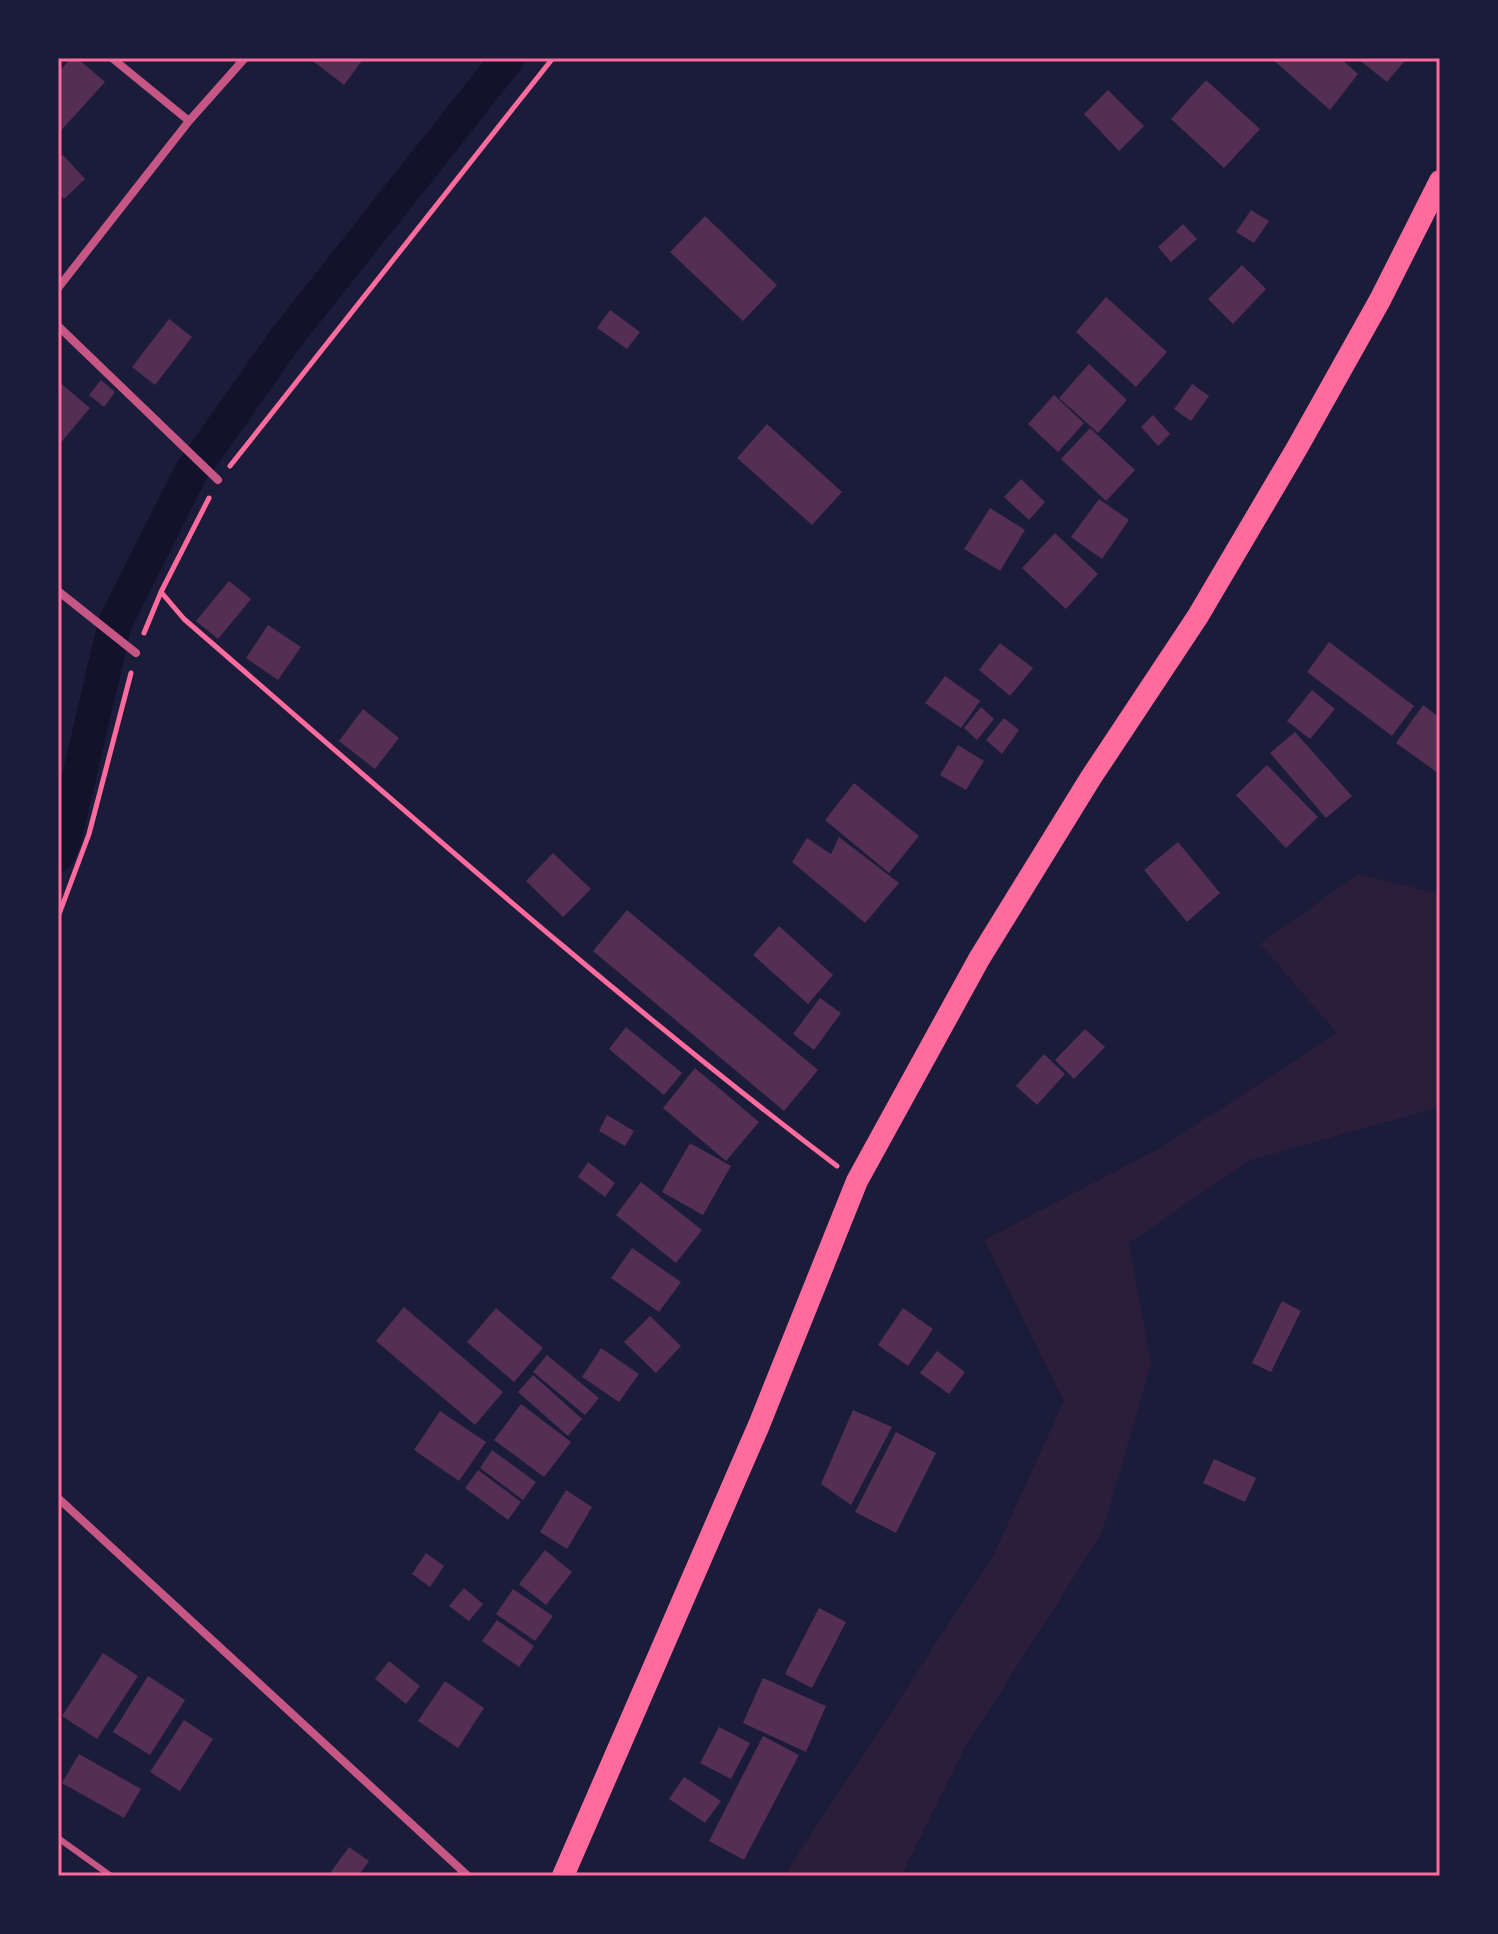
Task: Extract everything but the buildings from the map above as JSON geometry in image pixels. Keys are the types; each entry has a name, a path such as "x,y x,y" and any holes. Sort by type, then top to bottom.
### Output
{"highway":[{"path":"563,1876 759,1425 857,1181 979,959 1090,779 1198,616 1297,448 1380,300 1440,181"}],"street":[{"path":"112,58 189,121"},
{"path":"58,288 189,121 245,58"},
{"path":"58,326 218,480"},
{"path":"58,591 136,653"},
{"path":"58,1498 468,1876"}],"lane":[{"path":"58,1838 111,1876"}],"path":[{"path":"58,917 89,834 136,653 161,592 218,480 553,58"},
{"path":"161,592 184,619 474,869 767,1112 857,1181"}],"shaded area":[{"path":"1358,874 1440,894 1440,1107 1250,1160 1129,1243 1151,1364 1102,1533 963,1751 901,1876 784,1876 993,1556 1064,1401 984,1240 1162,1147 1337,1033 1260,944"}],"waterway":[{"path":"58,855 65,837 115,623 190,474 286,338 508,58"}]}
